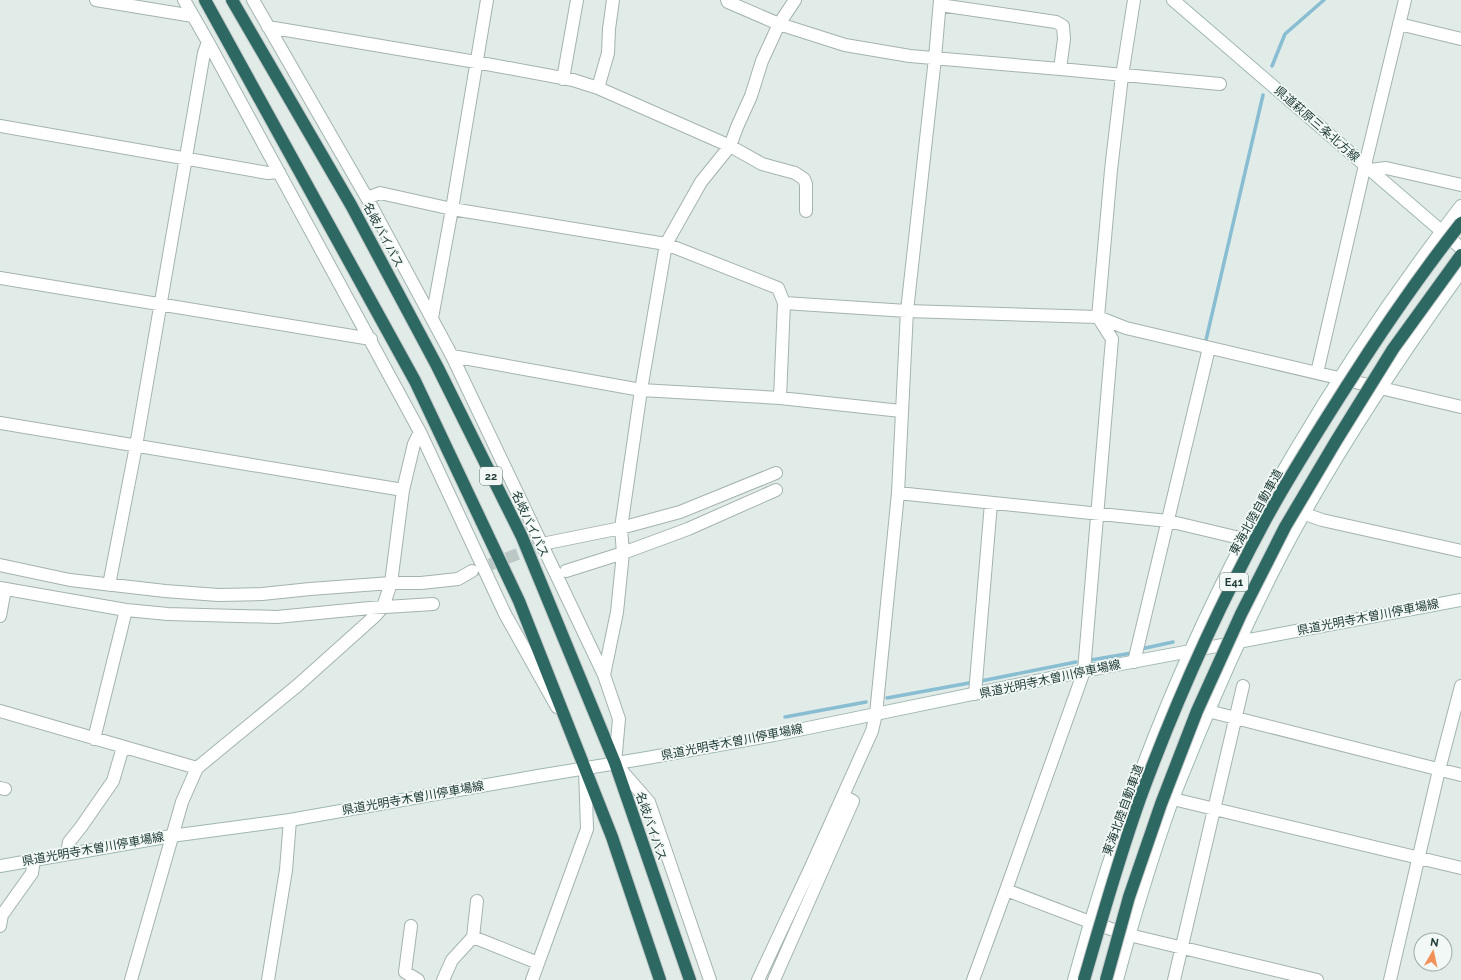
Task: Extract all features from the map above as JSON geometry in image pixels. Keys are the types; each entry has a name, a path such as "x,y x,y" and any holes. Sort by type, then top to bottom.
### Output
{"highway":[{"name":"22","path":"205,0 415,381 519,601 612,837 660,980"},
{"name":"名岐バイパス","path":"232,0 351,205 437,366 522,537 615,762 690,980"},
{"name":"東海北陸自動車道","path":"1084,980 1109,893 1142,796 1179,703 1220,611 1267,519 1318,431 1378,338 1434,257 1461,223"},
{"name":"E41","path":"1106,980 1129,897 1160,804 1198,711 1241,614 1285,526 1336,440 1393,349 1461,255"}],"street":[{"path":"96,0 193,16"},
{"path":"184,0 420,432 505,614 572,735"},
{"path":"253,0 367,198 452,356 604,675 619,719 615,762 648,802 710,980"},
{"path":"432,318 487,0"},
{"path":"563,79 577,0"},
{"path":"598,88 608,53 609,29 613,0"},
{"path":"727,0 728,2 779,24 845,45 910,56 1220,84"},
{"path":"604,675 617,612 623,553 621,528 641,390 666,244 700,182 730,146 751,96 762,61 779,24 795,0"},
{"path":"973,980 1084,671 1112,339 1098,317 1111,170 1122,76 1134,0"},
{"name":"県道萩原三条北方線","path":"1173,0 1461,248"},
{"path":"1317,373 1368,168 1405,0"},
{"path":"758,980 872,731 876,714 898,493 907,311 940,3 1056,22 1063,26 1064,39 1060,69"},
{"path":"1399,24 1461,38"},
{"path":"268,27 476,62 563,79 598,88 730,146 762,164 795,173 804,179 806,184 806,211"},
{"path":"109,585 136,446 204,53 208,42"},
{"path":"0,126 268,173 279,172"},
{"path":"1368,168 1386,168 1461,185"},
{"path":"367,198 380,193 452,209 666,244 778,288 784,303 780,398"},
{"path":"1074,980 1090,922 1135,788 1169,700 1190,651 1244,539 1339,378 1390,303 1461,206"},
{"path":"1117,980 1150,867 1173,799 1208,711 1239,641 1276,565 1380,388 1423,324 1461,272"},
{"path":"0,278 370,340"},
{"path":"784,303 907,311 1098,317 1126,328 1461,407"},
{"path":"1134,662 1209,348"},
{"path":"452,356 641,390 780,398 901,410"},
{"path":"0,423 403,490"},
{"path":"132,980 182,802 197,768 298,685 375,616 383,607 391,583 403,490 414,444 420,432"},
{"path":"547,543 621,528 680,512 776,473"},
{"path":"566,571 623,553 688,529 776,490"},
{"path":"898,493 1168,521 1244,539"},
{"path":"975,694 991,502"},
{"path":"1305,514 1322,520 1461,551"},
{"path":"0,565 70,580 165,591 218,594 262,594 391,583 421,583 458,579 472,571"},
{"path":"0,616 2,588 126,610 168,614 277,617 433,604"},
{"name":"県道光明寺木曽川停車場線","path":"0,866 172,836 290,820 759,737 1084,671 1461,600"},
{"path":"94,739 126,610"},
{"path":"1174,980 1243,686"},
{"path":"1390,980 1439,770 1461,686"},
{"path":"0,711 197,768"},
{"path":"1208,711 1461,775"},
{"path":"68,853 69,842 81,828 112,781 123,747"},
{"path":"532,980 587,828 584,768"},
{"path":"774,980 852,801 843,796"},
{"path":"1173,799 1213,810 1461,868"},
{"path":"268,980 286,870 290,820"},
{"path":"0,926 2,915 32,873 34,859"},
{"path":"1006,890 1129,935 1317,980"},
{"path":"443,980 452,960 473,937 477,900"},
{"path":"411,926 405,972 418,980"},
{"path":"473,937 538,963"}],"waterway":[{"path":"1272,66 1285,34 1324,0"},
{"path":"1206,340 1263,95"},
{"path":"1141,649 1173,642"},
{"path":"1091,660 1132,653"},
{"path":"981,681 1076,662"},
{"path":"887,698 969,683"},
{"path":"785,717 866,702"}],"tunnel":[{"path":"473,571 547,543"}]}
